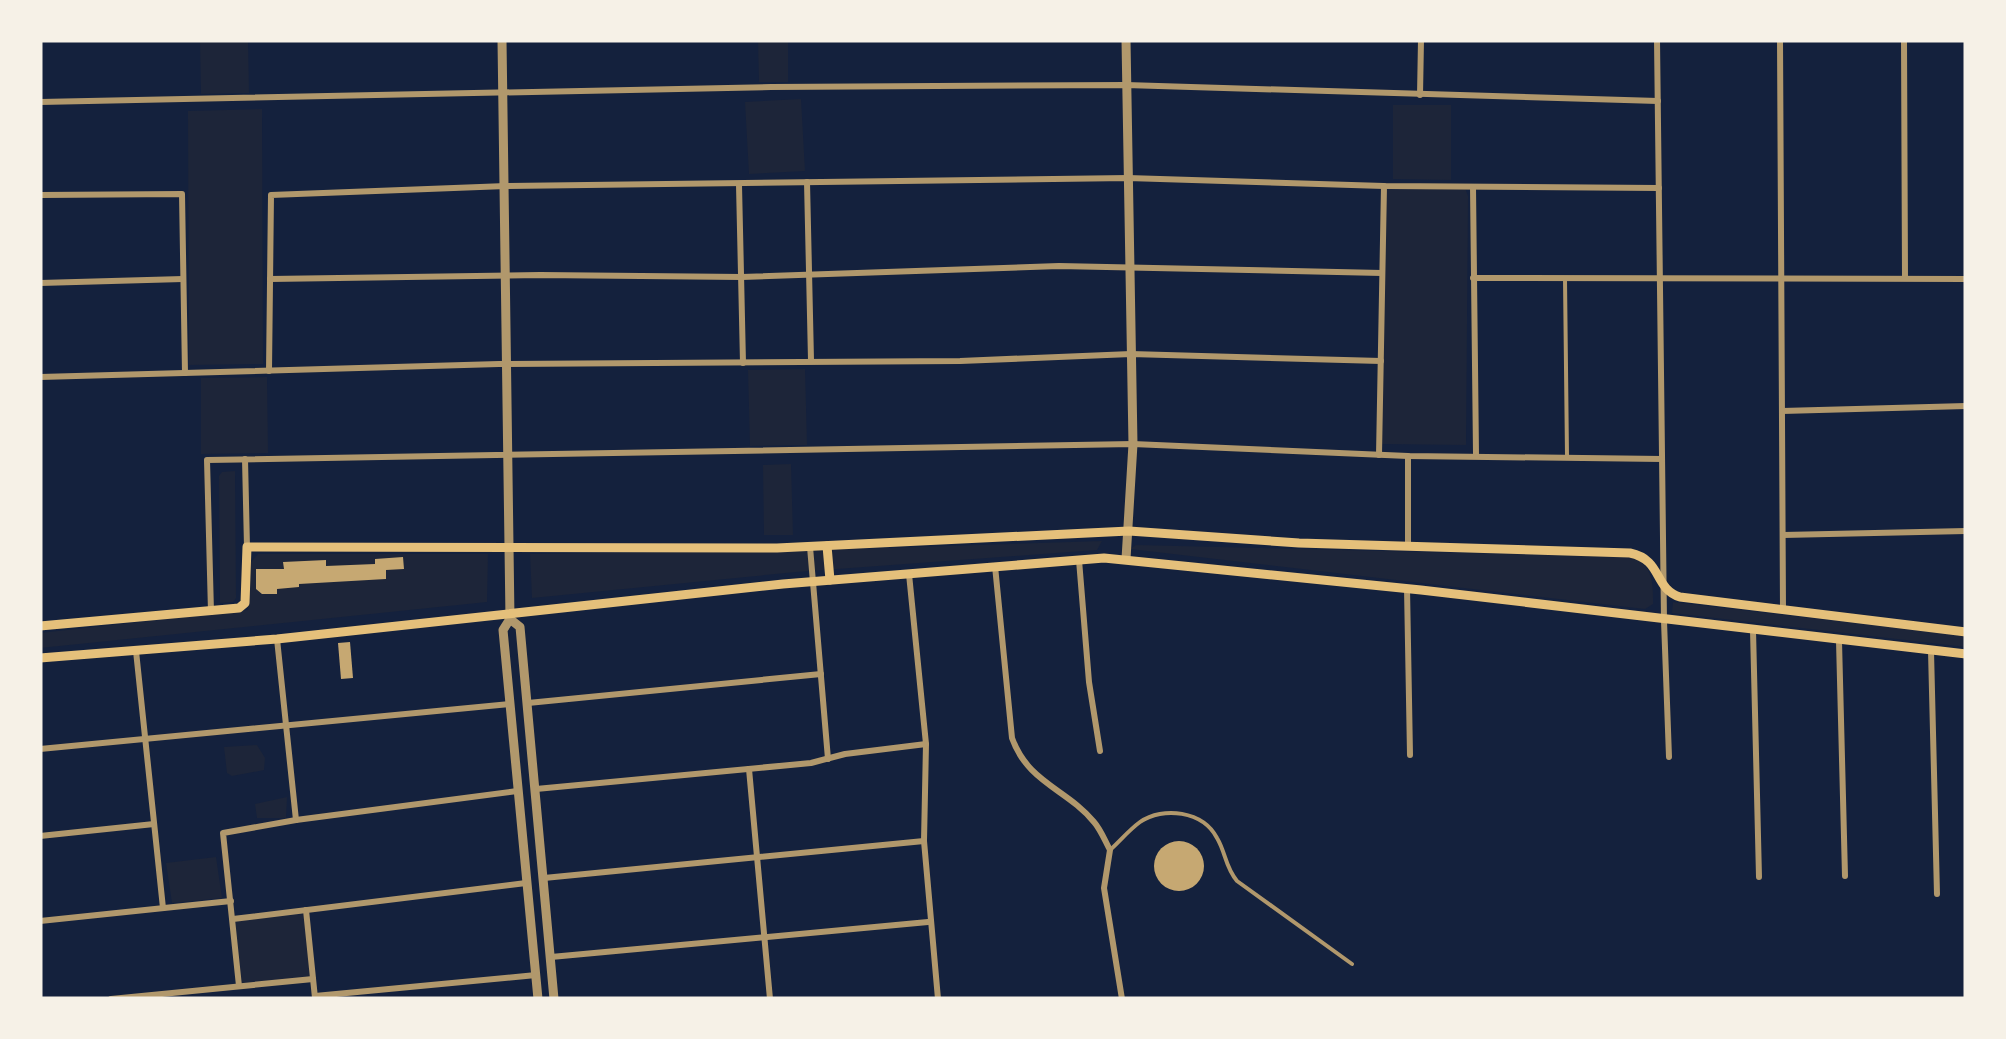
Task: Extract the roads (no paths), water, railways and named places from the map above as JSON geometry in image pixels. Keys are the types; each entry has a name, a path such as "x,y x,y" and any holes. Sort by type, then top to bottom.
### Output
{"main road":[{"path":"40,626 239,608 245,603 247,547 810,547 1128,531 1299,543 1630,553 1651,562 1666,591 1680,597 1966,632"},
{"path":"827,546 830,580"},
{"path":"40,658 277,639 813,581 1126,558 1966,654"}],"street":[{"path":"502,40 510,615 503,630 538,999"},
{"path":"1126,40 1132,444 1126,558"},
{"path":"1420,95 1421,40"},
{"path":"1657,40 1669,757"},
{"path":"1780,40 1782,611"},
{"path":"1904,40 1905,278"},
{"path":"40,102 772,87 1126,85 1658,100"},
{"path":"269,371 271,194 506,186 1128,178 1384,186 1660,188"},
{"path":"807,182 811,360"},
{"path":"738,186 743,363"},
{"path":"1379,455 1384,186"},
{"path":"1473,187 1476,454"},
{"path":"40,195 182,194 184,374"},
{"path":"270,279 742,277 1128,267 1382,273"},
{"path":"1473,278 1966,278"},
{"path":"40,284 183,279"},
{"path":"40,377 506,364 960,361 1131,354 1382,362"},
{"path":"1782,412 1966,406"},
{"path":"211,612 208,460 1132,444 1408,456 1662,459"},
{"path":"1408,456 1408,546"},
{"path":"245,459 247,547"},
{"path":"1782,535 1966,530"},
{"path":"810,547 828,758"},
{"path":"1080,559 1100,752"},
{"path":"995,566 1012,738 1019,758 1094,823 1110,850 1104,888 1122,999"},
{"path":"909,573 926,744 924,841 928,922 938,999"},
{"path":"1407,588 1410,754"},
{"path":"510,615 520,627 554,999"},
{"path":"1752,630 1759,877"},
{"path":"277,639 296,820"},
{"path":"1839,640 1845,876"},
{"path":"136,650 164,908"},
{"path":"1931,651 1937,894"},
{"path":"528,703 821,674"},
{"path":"40,749 510,704"},
{"path":"536,788 811,764 845,754 926,744"},
{"path":"749,768 770,999"},
{"path":"239,986 222,833 518,791"},
{"path":"40,836 154,824"},
{"path":"544,878 924,841"},
{"path":"233,919 526,883"},
{"path":"40,921 231,900"},
{"path":"306,910 315,998 536,974"},
{"path":"551,957 928,922"},
{"path":"111,999 313,979"}],"lane":[{"path":"1565,279 1566,456"},
{"path":"1110,850 1140,822 1158,814 1192,816 1204,821 1218,839 1226,868 1237,881 1352,964"}]}
